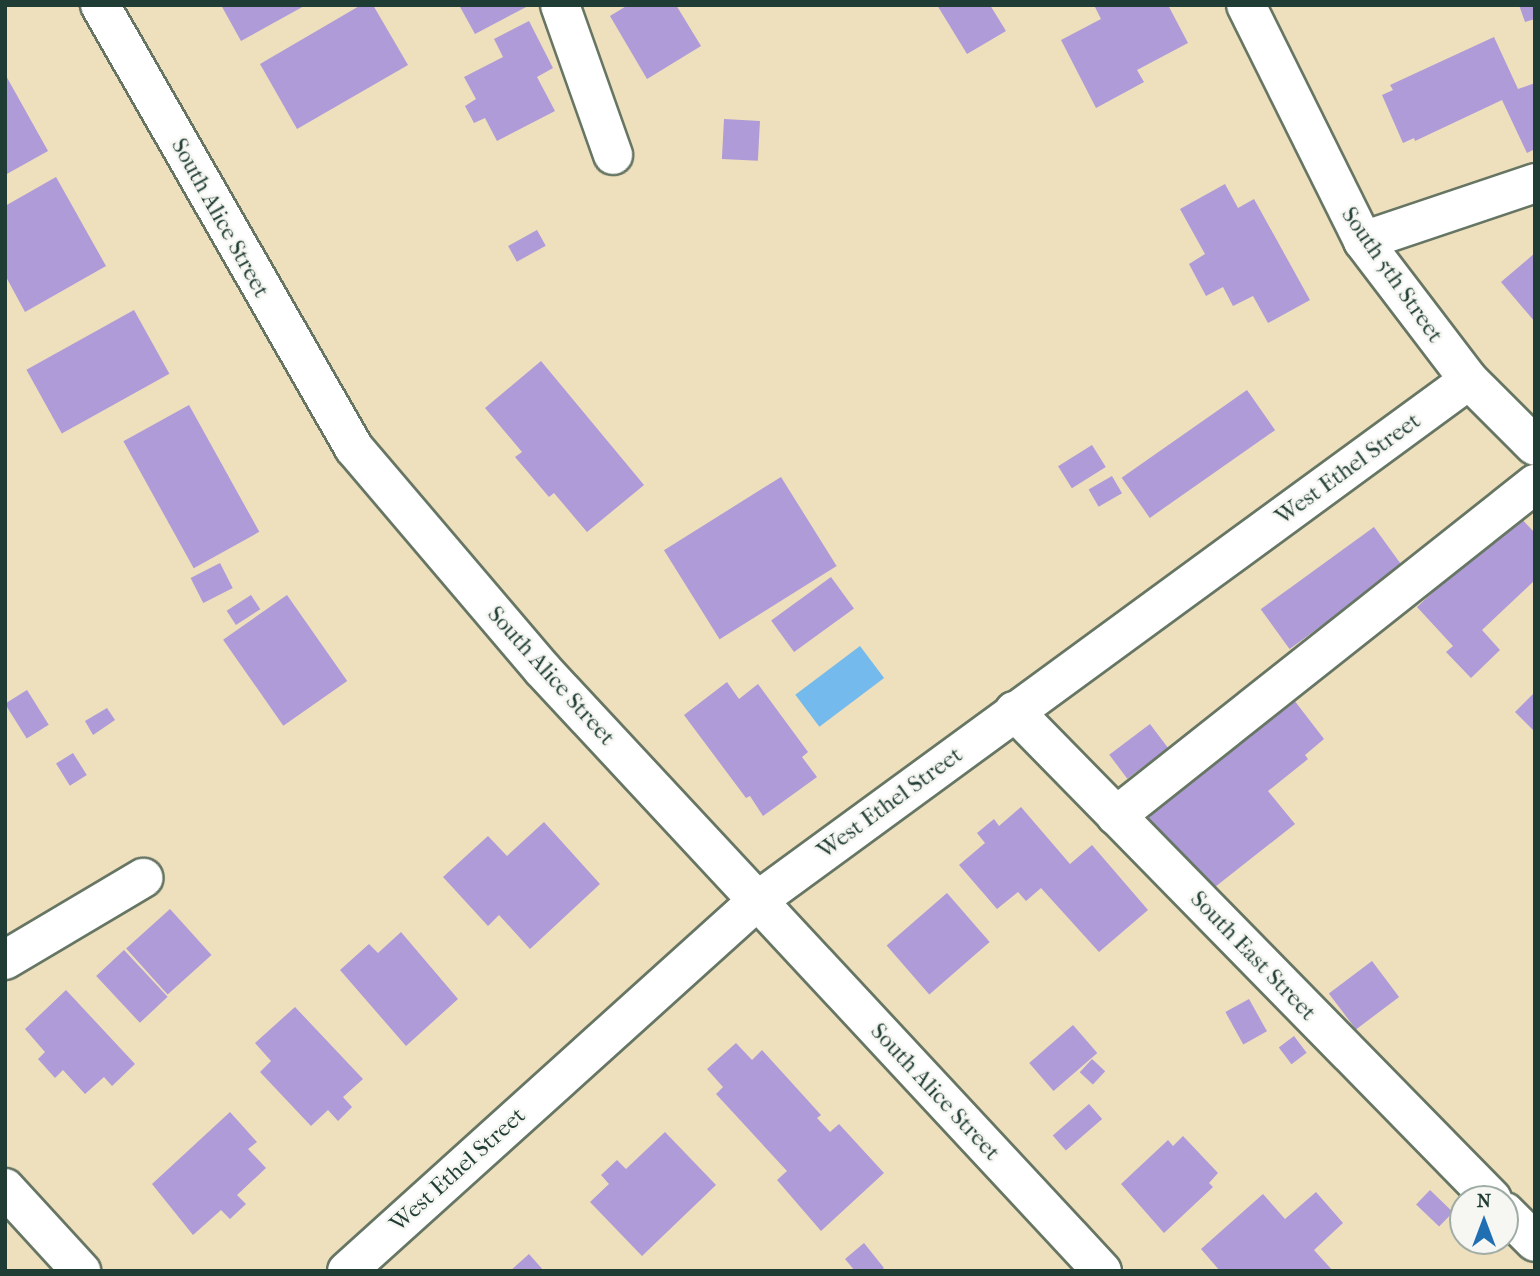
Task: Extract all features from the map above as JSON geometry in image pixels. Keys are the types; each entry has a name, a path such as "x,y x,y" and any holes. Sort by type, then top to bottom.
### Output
{"street":[{"name":"South Alice Street","path":"100,5 354,448 533,659 1102,1271"},
{"path":"560,5 613,155"},
{"name":"South 5th Street","path":"1246,5 1363,241 1469,380 1535,446"},
{"path":"1363,241 1535,183"},
{"name":"West Ethel Street","path":"347,1271 757,901 1469,380"},
{"path":"1116,816 1535,484"},
{"name":"South East Street","path":"1014,711 1478,1185"},
{"path":"5,960 143,878"},
{"path":"5,1188 81,1271"},
{"path":"1519,1226 1535,1242"}],"water":[{"path":"860,646 884,678 819,727 795,695"}],"building":[{"path":"221,5 306,5 241,41"},
{"path":"361,5 373,5 408,65 297,129 260,64"},
{"path":"459,5 530,5 475,34"},
{"path":"628,5 676,5 701,46 647,79 610,16"},
{"path":"937,5 990,5 1006,31 967,54"},
{"path":"1094,5 1168,5 1188,43 1137,70 1144,82 1096,108 1061,40 1101,19"},
{"path":"1519,5 1535,5 1535,19 1525,22"},
{"path":"529,21 553,68 537,77 555,111 497,141 485,118 474,123 465,106 476,99 464,77 503,57 494,39"},
{"path":"1494,37 1518,89 1535,83 1535,149 1527,153 1502,100 1415,141 1414,138 1403,143 1382,95 1393,90 1390,85"},
{"path":"5,74 48,151 5,175"},
{"path":"724,119 760,121 758,161 722,159"},
{"path":"56,177 106,266 25,312 5,275 5,206"},
{"path":"1225,184 1238,208 1254,199 1310,300 1268,323 1253,296 1233,306 1223,287 1206,296 1189,264 1205,254 1180,209"},
{"path":"537,230 546,246 517,262 508,246"},
{"path":"1535,253 1535,322 1501,282"},
{"path":"134,310 169,374 62,433 26,370"},
{"path":"541,361 644,485 587,532 554,493 549,497 515,457 522,452 485,408"},
{"path":"1247,390 1275,430 1150,518 1122,478"},
{"path":"189,405 259,532 194,568 123,441"},
{"path":"1092,445 1106,467 1072,488 1058,466"},
{"path":"1112,476 1122,493 1099,507 1089,490"},
{"path":"781,477 837,566 720,639 664,550"},
{"path":"1517,514 1535,533 1535,580 1482,630 1500,650 1471,678 1446,652 1453,646 1417,607"},
{"path":"1374,527 1403,567 1290,649 1261,609"},
{"path":"220,563 233,588 203,603 191,578"},
{"path":"831,577 854,609 794,652 771,620"},
{"path":"251,595 260,609 236,625 227,611"},
{"path":"287,595 347,681 283,726 223,640"},
{"path":"727,682 739,699 758,684 808,752 802,757 817,777 763,816 750,796 746,798 684,715"},
{"path":"27,690 49,725 27,739 5,704"},
{"path":"1535,692 1535,732 1515,712"},
{"path":"1294,700 1324,739 1305,755 1308,759 1268,791 1295,824 1215,887 1145,815 1271,713 1274,717"},
{"path":"107,708 115,720 93,735 85,721"},
{"path":"1150,724 1168,748 1127,779 1109,755"},
{"path":"73,753 87,775 70,786 56,764"},
{"path":"1021,807 1070,864 1092,845 1148,910 1099,952 1041,888 1026,901 1018,892 997,909 959,865 985,843 977,833 994,819 999,826"},
{"path":"544,822 600,884 530,949 499,915 488,926 443,877 488,836 507,856"},
{"path":"947,893 990,942 929,995 887,945"},
{"path":"170,909 211,955 168,995 126,948"},
{"path":"401,932 458,999 406,1046 340,970 369,944 378,953"},
{"path":"124,950 168,997 140,1023 96,976"},
{"path":"1372,961 1399,997 1356,1029 1329,993"},
{"path":"66,990 135,1064 112,1086 104,1077 85,1094 63,1070 55,1078 38,1059 45,1052 25,1029"},
{"path":"1249,999 1267,1031 1243,1044 1225,1012"},
{"path":"295,1007 363,1079 343,1097 352,1107 338,1121 328,1110 311,1126 260,1072 271,1061 255,1043"},
{"path":"1073,1025 1097,1053 1054,1091 1029,1063"},
{"path":"1294,1036 1307,1053 1291,1064 1279,1047"},
{"path":"736,1043 752,1060 762,1050 821,1115 817,1118 830,1132 839,1124 884,1173 821,1231 777,1180 787,1171 716,1094 723,1087 707,1069"},
{"path":"1092,1059 1105,1071 1093,1084 1080,1072"},
{"path":"1089,1104 1102,1119 1066,1151 1053,1135"},
{"path":"230,1112 257,1142 248,1149 266,1168 237,1195 246,1204 230,1219 221,1210 193,1235 152,1184"},
{"path":"665,1132 716,1185 642,1256 590,1202 609,1184 601,1175 617,1160 626,1169"},
{"path":"1183,1136 1218,1173 1209,1183 1213,1187 1164,1233 1121,1184 1168,1140 1173,1146"},
{"path":"1430,1190 1449,1208 1449,1216 1439,1227 1416,1204"},
{"path":"1316,1192 1343,1223 1314,1250 1333,1271 1220,1271 1201,1249 1263,1194 1285,1219"},
{"path":"864,1243 884,1268 880,1271 855,1271 845,1259"},
{"path":"529,1254 544,1271 510,1271"}]}
